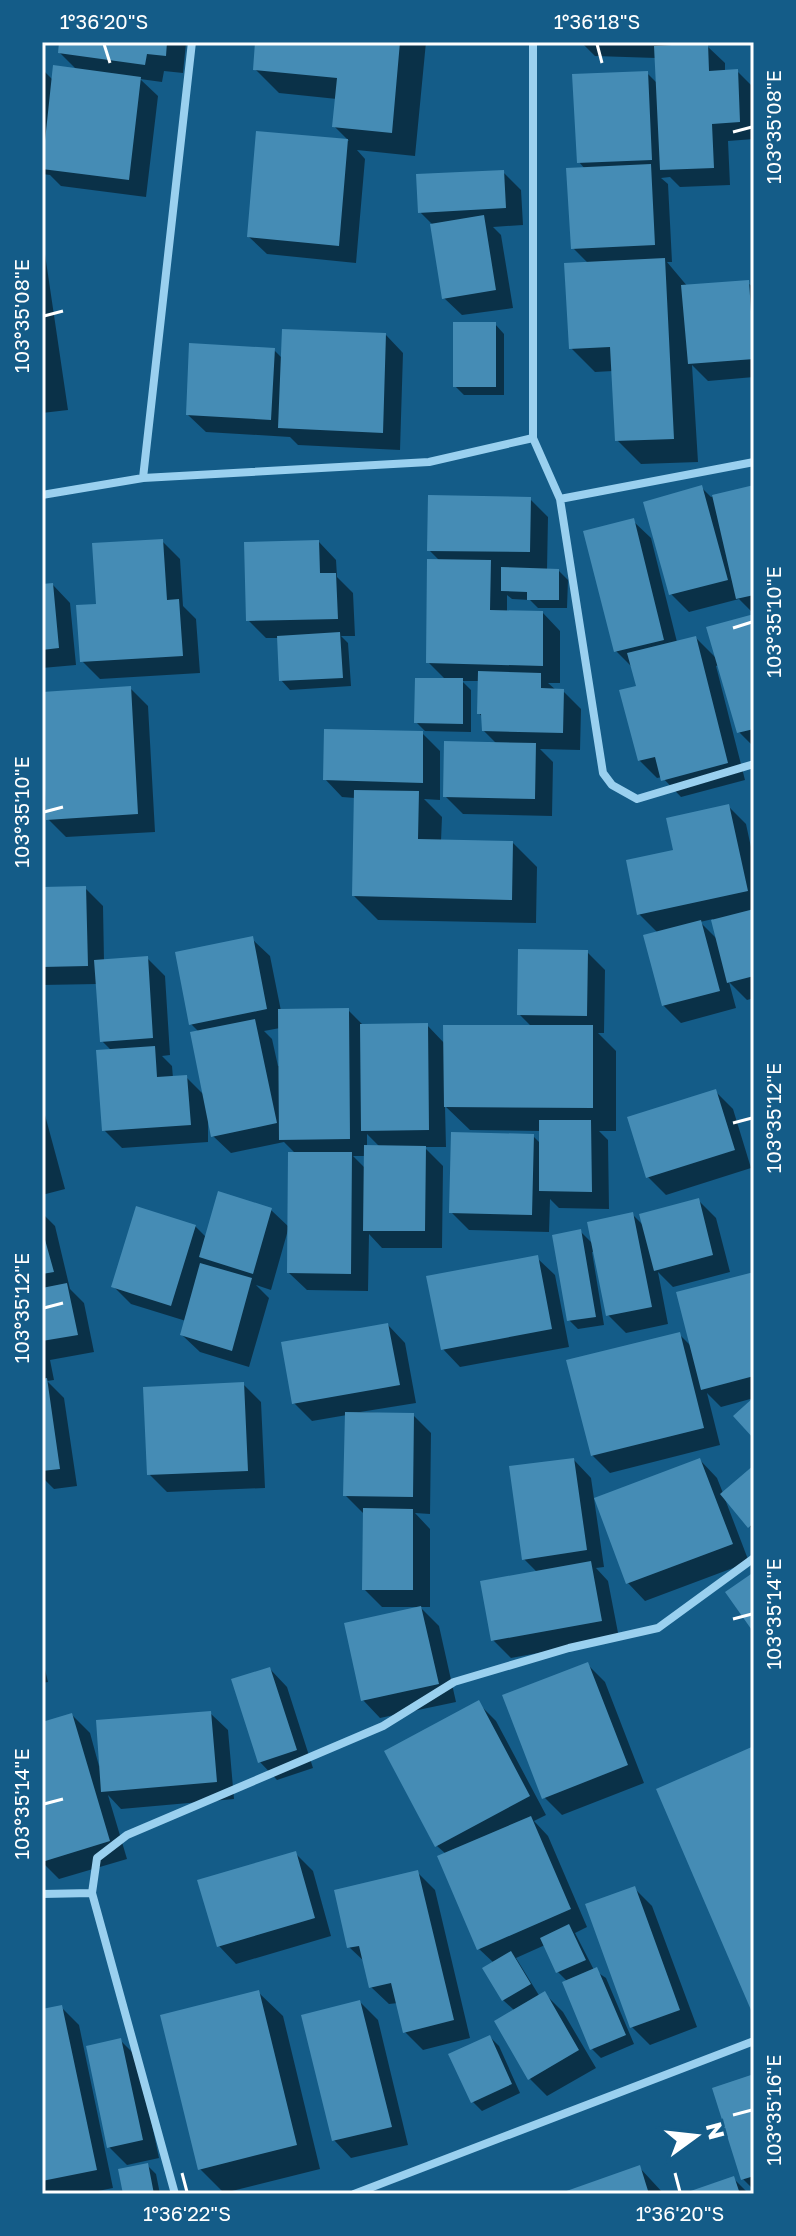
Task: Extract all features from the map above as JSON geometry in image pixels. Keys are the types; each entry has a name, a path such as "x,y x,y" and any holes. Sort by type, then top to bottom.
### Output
{"street":[{"path":"143,478 192,42"},
{"path":"533,42 533,438 560,499 603,773 612,785 637,799 754,764"},
{"path":"42,495 143,478 429,462 533,438"},
{"path":"560,499 754,462"},
{"path":"175,2194 92,1893 97,1858 127,1835 383,1726 454,1682 569,1648 658,1628 754,1558"},
{"path":"42,1894 92,1893"},
{"path":"354,2194 754,2041"}],"building":[{"path":"59,42 167,42 166,56 147,54 145,65 58,53"},
{"path":"255,42 400,42 392,133 332,127 337,78 253,70"},
{"path":"708,43 709,71 738,69 740,122 712,124 714,168 660,170 654,46"},
{"path":"53,65 141,77 129,180 42,169"},
{"path":"648,71 652,160 577,163 572,74"},
{"path":"256,131 348,139 339,246 247,237"},
{"path":"651,164 655,245 571,249 566,168"},
{"path":"504,170 506,208 418,213 416,174"},
{"path":"484,215 496,290 442,299 430,224"},
{"path":"665,258 674,439 615,441 610,347 569,349 564,263"},
{"path":"749,280 754,359 688,364 681,285"},
{"path":"453,322 496,322 496,387 453,387"},
{"path":"282,329 386,333 383,433 278,428"},
{"path":"189,343 275,348 271,420 186,415"},
{"path":"702,485 728,580 669,595 643,502"},
{"path":"754,485 754,595 736,599 712,495"},
{"path":"428,495 531,497 530,552 427,551"},
{"path":"634,518 664,640 614,652 583,531"},
{"path":"163,539 167,600 179,599 183,656 80,662 76,605 96,604 92,543"},
{"path":"319,540 320,573 336,573 338,619 246,621 244,542"},
{"path":"427,559 491,560 490,610 543,611 543,666 426,663"},
{"path":"501,567 559,569 559,600 527,600 527,592 501,591"},
{"path":"53,583 59,648 42,650 42,584"},
{"path":"754,614 754,729 737,733 706,627"},
{"path":"340,632 343,678 279,681 277,636"},
{"path":"696,636 728,763 661,781 655,757 638,761 619,690 636,686 627,653"},
{"path":"478,671 541,673 541,688 564,689 563,733 482,731 481,714 477,714"},
{"path":"415,678 463,678 463,724 414,723"},
{"path":"131,686 138,814 46,820 42,692"},
{"path":"324,729 423,731 423,783 323,780"},
{"path":"444,741 536,743 535,799 443,797"},
{"path":"354,790 419,791 418,839 513,841 512,900 352,896"},
{"path":"729,804 748,891 637,915 626,860 673,850 666,818"},
{"path":"86,886 88,966 42,967 42,887"},
{"path":"754,909 754,976 727,983 711,920"},
{"path":"701,920 720,991 662,1006 643,935"},
{"path":"253,936 267,1009 189,1025 175,952"},
{"path":"518,949 588,950 587,1016 517,1015"},
{"path":"148,956 153,1038 100,1042 94,960"},
{"path":"349,1008 350,1139 279,1140 278,1009"},
{"path":"255,1019 277,1123 211,1137 190,1032"},
{"path":"428,1023 429,1130 361,1131 360,1024"},
{"path":"443,1025 593,1025 593,1108 444,1107"},
{"path":"155,1046 157,1077 187,1075 191,1125 102,1131 96,1050"},
{"path":"716,1089 735,1150 646,1178 627,1117"},
{"path":"539,1120 591,1120 592,1192 539,1191"},
{"path":"451,1132 534,1134 532,1215 449,1213"},
{"path":"364,1145 426,1146 425,1231 363,1231"},
{"path":"288,1152 352,1152 351,1274 287,1273"},
{"path":"218,1191 272,1208 253,1274 199,1257"},
{"path":"699,1198 713,1255 654,1271 639,1214"},
{"path":"136,1206 196,1225 171,1306 111,1287"},
{"path":"633,1212 652,1307 606,1316 587,1222"},
{"path":"42,1229 54,1272 42,1274"},
{"path":"581,1229 596,1317 567,1321 552,1235"},
{"path":"538,1255 552,1329 441,1350 426,1276"},
{"path":"200,1263 252,1278 232,1351 180,1335"},
{"path":"754,1272 754,1376 701,1390 676,1292"},
{"path":"67,1283 78,1335 42,1341 42,1288"},
{"path":"388,1323 400,1385 292,1404 281,1342"},
{"path":"680,1332 704,1428 591,1456 566,1360"},
{"path":"47,1378 60,1469 42,1471 42,1379"},
{"path":"244,1382 248,1471 147,1475 143,1387"},
{"path":"754,1397 754,1439 733,1416"},
{"path":"345,1412 414,1413 413,1497 343,1496"},
{"path":"574,1458 587,1550 522,1560 509,1466"},
{"path":"700,1458 733,1544 626,1584 594,1498"},
{"path":"754,1465 754,1523 748,1528 720,1494"},
{"path":"363,1508 413,1509 413,1590 362,1590"},
{"path":"591,1561 602,1621 491,1641 480,1581"},
{"path":"754,1572 754,1633 725,1592"},
{"path":"421,1606 439,1684 361,1701 344,1623"},
{"path":"588,1662 628,1765 542,1799 502,1695"},
{"path":"270,1667 297,1750 258,1763 231,1679"},
{"path":"479,1700 530,1796 435,1847 384,1751"},
{"path":"211,1711 217,1782 101,1792 96,1720"},
{"path":"72,1713 110,1841 42,1862 42,1722"},
{"path":"754,1746 754,2017 656,1789"},
{"path":"531,1816 571,1909 477,1950 437,1856"},
{"path":"296,1851 315,1918 217,1947 197,1880"},
{"path":"418,1870 454,2020 403,2033 391,1983 369,1988 359,1946 347,1948 334,1890"},
{"path":"635,1886 680,2010 630,2028 585,1904"},
{"path":"569,1924 586,1960 556,1973 540,1938"},
{"path":"511,1951 531,1984 502,2001 482,1968"},
{"path":"597,1967 626,2035 590,2050 562,1982"},
{"path":"259,1990 297,2145 198,2170 160,2015"},
{"path":"545,1991 579,2050 528,2080 494,2021"},
{"path":"360,2000 392,2127 332,2141 301,2015"},
{"path":"62,2005 97,2170 42,2181 42,2009"},
{"path":"490,2035 512,2084 471,2103 448,2054"},
{"path":"121,2038 143,2140 107,2148 86,2046"},
{"path":"754,2074 754,2176 741,2180 712,2088"},
{"path":"148,2163 154,2194 123,2194 118,2169"},
{"path":"640,2165 649,2194 558,2194"},
{"path":"734,2176 740,2194 682,2194"}]}
